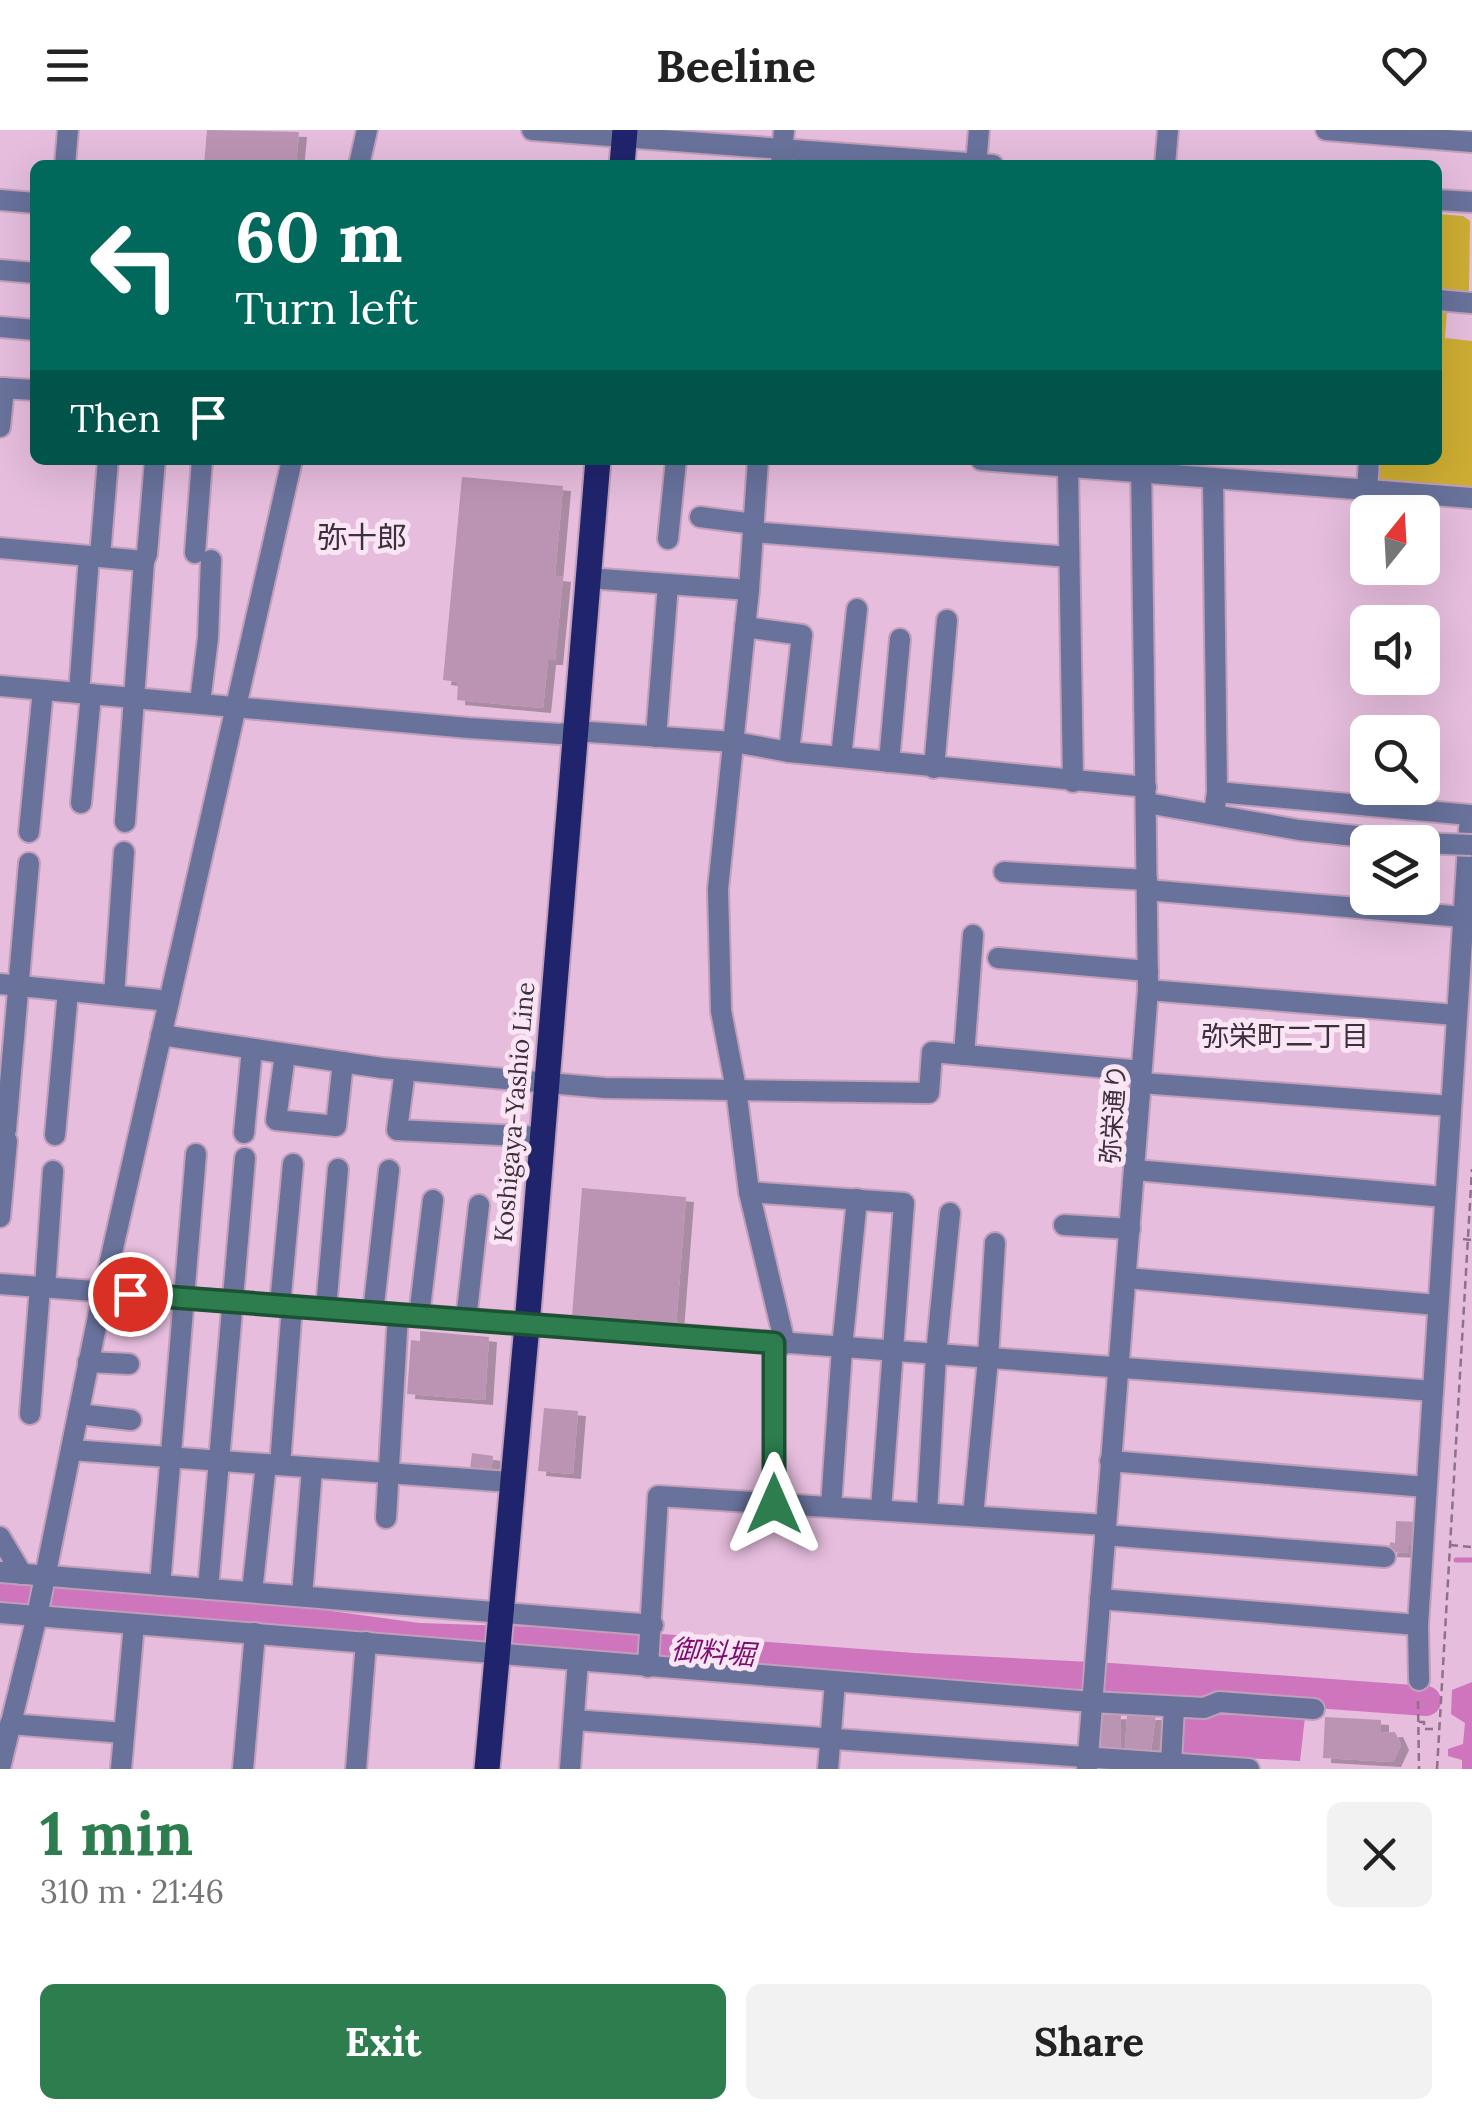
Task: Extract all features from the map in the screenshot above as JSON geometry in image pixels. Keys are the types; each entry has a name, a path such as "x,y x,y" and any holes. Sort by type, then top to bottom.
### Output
{"main road":[{"path":"622,160 625,133"},
{"name":"Koshigaya-Yashio Line","path":"487,1769 598,465"}],"street":[{"path":"66,160 68,130"},
{"path":"360,160 367,130"},
{"path":"532,130 699,136 782,148 928,160"},
{"path":"976,160 978,130"},
{"path":"1165,160 1168,130"},
{"path":"1326,130 1472,142"},
{"path":"0,200 30,203"},
{"path":"1442,200 1472,202"},
{"path":"0,270 30,273"},
{"path":"1442,300 1472,303"},
{"path":"0,327 30,330"},
{"path":"0,427 2,388 30,390"},
{"path":"81,803 94,556 107,465"},
{"path":"125,822 155,465"},
{"path":"200,702 208,638 202,465"},
{"path":"2,1755 38,1612 102,1292 291,465"},
{"path":"668,538 675,465"},
{"path":"758,465 749,590 718,889 721,1010 749,1192 779,1343 774,1504"},
{"path":"1036,465 1140,466 1213,479 1472,498"},
{"path":"1367,490 1369,465"},
{"name":"弥栄通り","path":"1088,1763 1148,981 1140,466"},
{"path":"1068,468 1073,782"},
{"path":"1213,479 1217,792 1221,816"},
{"path":"700,517 753,528 1069,557"},
{"path":"0,548 144,561"},
{"path":"588,578 749,590"},
{"path":"656,737 668,584"},
{"path":"841,757 857,608"},
{"path":"934,768 947,620"},
{"path":"745,627 802,635 790,752"},
{"path":"889,762 900,638"},
{"path":"0,686 470,728 734,742 790,752 1073,782 1146,795 1221,816 1350,835"},
{"path":"29,832 42,690"},
{"path":"1217,792 1470,815 1426,1487 1418,1625 1419,1685"},
{"path":"1440,844 1472,845"},
{"path":"114,995 124,852"},
{"path":"0,1217 7,1136 9,985 29,863"},
{"path":"1004,872 1463,917"},
{"path":"964,1055 973,935"},
{"path":"998,958 1148,981 1456,1016"},
{"path":"9,985 169,1001"},
{"path":"54,1135 68,990"},
{"path":"161,1036 405,1070 605,1088 929,1093 932,1052 1141,1077 1450,1106"},
{"path":"244,1133 252,1049"},
{"path":"286,1054 276,1120 336,1126 343,1062"},
{"path":"405,1070 397,1130 542,1138"},
{"path":"160,1586 196,1154"},
{"path":"208,1589 244,1158"},
{"path":"252,1592 273,1465 293,1164"},
{"path":"326,1309 338,1169"},
{"path":"372,1313 389,1170"},
{"path":"1135,1170 1444,1197"},
{"path":"30,1414 53,1172"},
{"path":"749,1192 904,1203 881,1509"},
{"path":"386,1518 409,1315 433,1200"},
{"path":"831,1506 857,1200"},
{"path":"466,1320 479,1204"},
{"path":"927,1512 936,1355 950,1212"},
{"path":"1064,1225 1130,1230"},
{"path":"973,1516 995,1243"},
{"path":"1126,1278 1437,1305"},
{"path":"0,1284 1432,1391"},
{"path":"88,1362 129,1364"},
{"path":"78,1414 131,1420"},
{"path":"71,1450 511,1482"},
{"path":"1110,1461 1426,1487"},
{"path":"302,1596 312,1468"},
{"path":"649,1664 658,1496 927,1512 1384,1557"},
{"path":"0,1537 22,1574"},
{"path":"0,1572 44,1580 252,1592 653,1628"},
{"path":"1100,1599 1418,1625"},
{"path":"0,1613 38,1612 134,1624 1174,1707 1204,1708 1219,1702 1314,1709"},
{"path":"122,1769 134,1624"},
{"path":"243,1769 255,1634"},
{"path":"356,1769 366,1642"},
{"path":"570,1769 578,1660"},
{"path":"828,1769 835,1682"},
{"path":"1171,1763 1174,1707"},
{"path":"574,1720 1088,1763 1171,1763 1249,1769"},
{"path":"10,1724 124,1733"}],"path":[{"path":"1437,1769 1472,1170"},
{"path":"1450,1545 1472,1546"},
{"path":"1419,1685 1419,1769"},
{"path":"1418,1722 1424,1722 1424,1729 1439,1729"}],"shaded area":[{"path":"1442,214 1463,216 1470,221 1469,290 1463,295 1442,293"},
{"path":"1442,310 1447,310 1445,338 1472,341 1472,491 1381,484 1376,476 1377,465 1442,465"},
{"path":"1472,1682 1472,1769 1462,1769 1462,1760 1448,1756 1448,1749 1463,1744 1465,1723 1451,1714 1452,1690"},
{"path":"1175,1713 1305,1717 1300,1761 1173,1754"}],"building":[{"path":"207,130 299,132 296,160 204,160"},
{"path":"462,477 563,486 555,576 563,577 555,660 548,660 543,708 457,700 458,682 443,680"},
{"path":"582,1188 686,1197 676,1325 572,1316"},
{"path":"420,1331 489,1337 485,1400 407,1394 411,1340 420,1341"},
{"path":"544,1408 578,1411 573,1474 538,1471"},
{"path":"472,1453 493,1456 491,1472 470,1469"},
{"path":"1396,1521 1417,1522 1416,1545 1409,1544 1409,1553 1389,1552 1390,1542 1395,1543"},
{"path":"1121,1714 1120,1750 1097,1748 1100,1715"},
{"path":"1127,1715 1156,1715 1151,1750 1125,1749"},
{"path":"1325,1717 1381,1720 1381,1733 1395,1732 1401,1745 1393,1762 1323,1758"}],"waterway":[{"path":"1456,1560 1472,1560"},
{"name":"御料堀","path":"0,1595 280,1619 419,1638 595,1644 1426,1701"}],"district":[{"name":"弥十郎","path":"362,538"},
{"name":"弥栄町二丁目","path":"1285,1036"}],"route":[{"path":"130,1294 774,1343 774,1504"}]}
